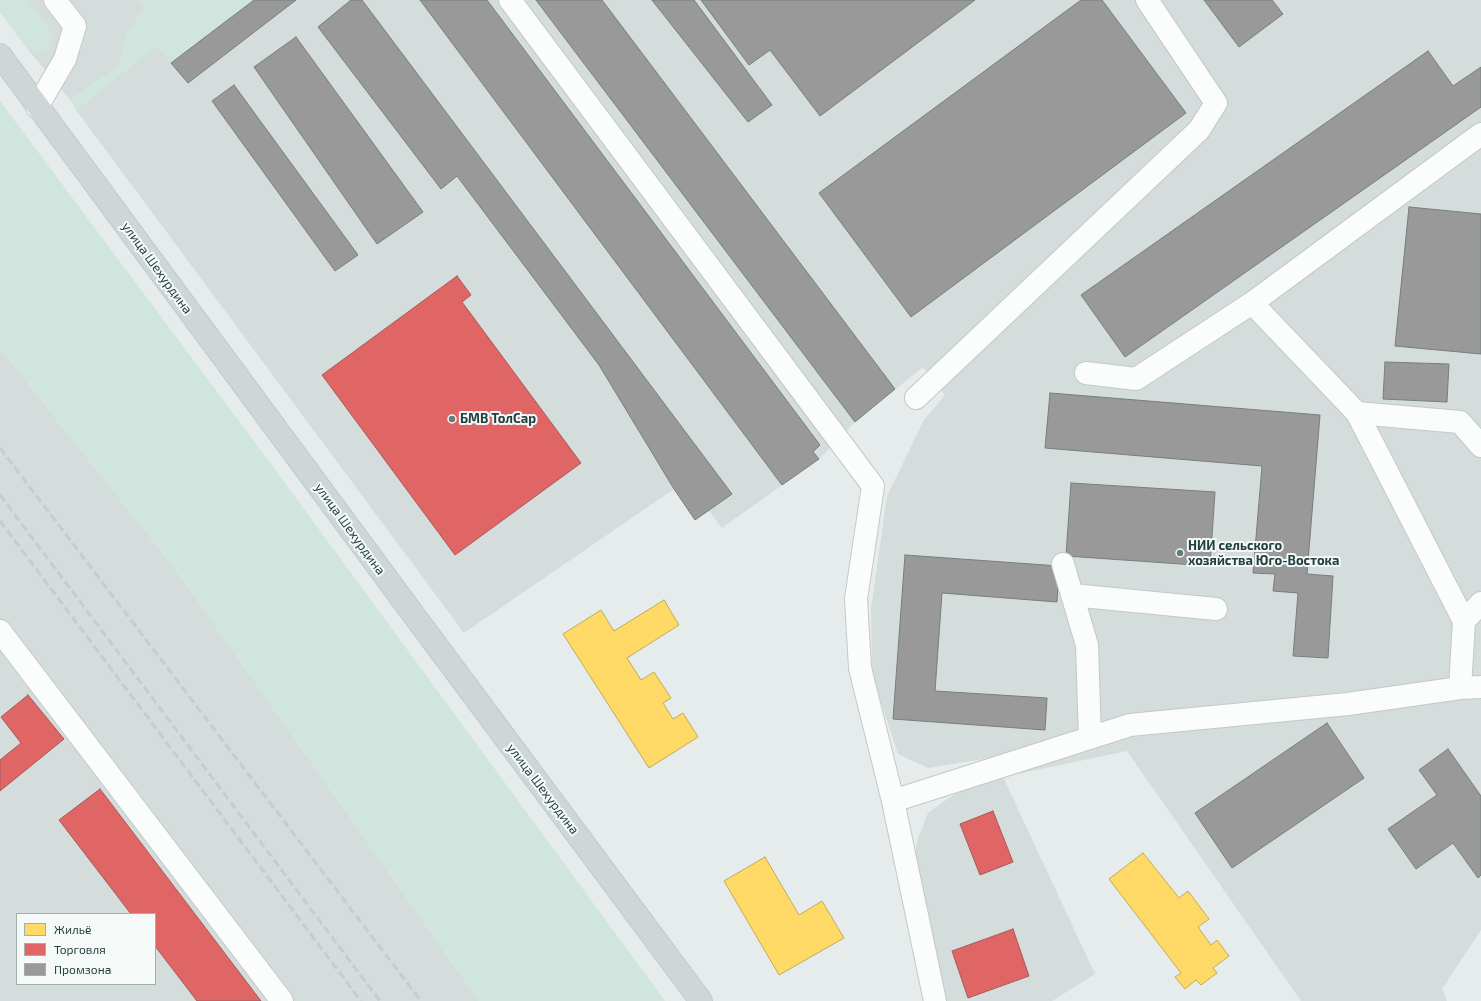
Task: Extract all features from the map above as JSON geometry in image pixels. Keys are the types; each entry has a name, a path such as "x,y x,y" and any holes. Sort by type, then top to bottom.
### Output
{"main road":[{"name":"улица Шехурдина","path":"0,55 701,1001"}],"street":[{"path":"37,106 65,59 75,26 55,0"},
{"path":"510,0 873,486 856,599 860,668 893,801 935,1001"},
{"path":"916,398 1199,130 1216,103 1147,0"},
{"path":"1086,373 1136,379 1252,303 1481,134"},
{"path":"893,801 1130,725 1348,704 1470,688 1464,621 1357,412 1252,303"},
{"path":"1357,412 1460,422 1481,446"},
{"path":"1063,564 1087,645 1090,738"},
{"path":"1072,595 1216,609"},
{"path":"1464,621 1481,603"},
{"path":"0,631 282,1001"}],"shaded area":[{"path":"0,0 139,0 145,8 126,37 118,67 70,100 25,46 0,12"},
{"name":"НИИ сельского хозяйства Юго-Востока","path":"254,0 1481,0 1481,930 1442,989 1447,1001 1301,1001 1127,751 1003,777 1001,756 928,768 898,754 872,675 871,609 887,496 924,420 945,395 923,367 855,422 819,459 722,528 709,511 695,520 674,489 464,633 76,110 157,45 171,63"},
{"path":"0,348 176,570 479,1001 0,1001"},
{"path":"1003,777 1095,974 1052,1001 945,1001 913,864 918,838 928,813 956,793"}],"green space":[{"path":"0,0 28,0 52,34 51,44 44,50 36,53 25,46 0,12"},
{"path":"139,0 254,0 171,63 157,45 76,110 70,100 118,67 126,37 145,8"},
{"path":"0,101 271,464 665,1001 479,1001 176,570 0,348"}],"building: Жильё":[{"path":"664,600 679,625 627,658 641,680 654,672 671,698 663,703 673,719 683,713 698,737 649,768 563,634 601,610 614,631"},
{"path":"1143,853 1179,898 1188,891 1209,919 1198,927 1211,945 1217,940 1229,956 1213,968 1217,973 1201,985 1196,980 1185,989 1175,977 1181,973 1109,879"},
{"path":"765,857 799,915 822,901 844,938 779,975 724,881"}],"building: Торговля":[{"name":"БМВ ТолСар","path":"457,276 471,295 462,302 581,463 455,555 322,375"},
{"path":"28,695 64,739 0,791 0,760 21,743 1,717"},
{"path":"100,789 261,1001 197,1001 156,947 156,913 130,913 59,820"},
{"path":"993,811 1013,862 980,875 960,824"},
{"path":"1013,929 1029,976 968,998 952,951"}],"building: Промзона":[{"path":"254,0 296,0 188,83 171,63"},
{"path":"351,0 362,0 732,494 695,520 674,489 599,365 457,176 441,189 318,27"},
{"path":"420,0 487,0 820,445 813,452 819,459 782,485"},
{"path":"536,0 602,0 895,389 855,422"},
{"path":"652,0 694,0 772,105 748,122"},
{"path":"701,0 975,0 820,116 770,50 749,65"},
{"path":"1081,0 1102,0 1186,113 911,317 819,193"},
{"path":"1204,0 1272,0 1283,14 1239,47"},
{"path":"296,37 423,212 377,244 254,67"},
{"path":"1428,51 1453,86 1481,67 1481,107 1125,357 1081,295"},
{"path":"234,85 358,255 335,271 212,101"},
{"path":"1409,207 1481,214 1481,354 1395,346"},
{"path":"1385,362 1449,364 1447,402 1383,399"},
{"path":"1050,393 1320,415 1307,574 1333,576 1328,658 1293,656 1298,593 1273,591 1275,574 1253,573 1262,466 1045,448"},
{"path":"1071,483 1215,492 1210,566 1066,556"},
{"path":"905,555 1059,566 1057,602 942,593 935,691 1047,698 1045,730 893,719"},
{"path":"1327,723 1364,778 1232,868 1195,813"},
{"path":"1448,749 1481,796 1481,875 1478,878 1453,843 1416,869 1388,829 1437,795 1419,770"}],"railway":[{"path":"0,448 421,1001"},
{"path":"0,495 380,1001"},
{"path":"0,521 361,1001"}],"place":[{"name":"БМВ ТолСар","path":"452,419"},
{"name":"НИИ сельского хозяйства Юго-Востока","path":"1180,553"}]}
